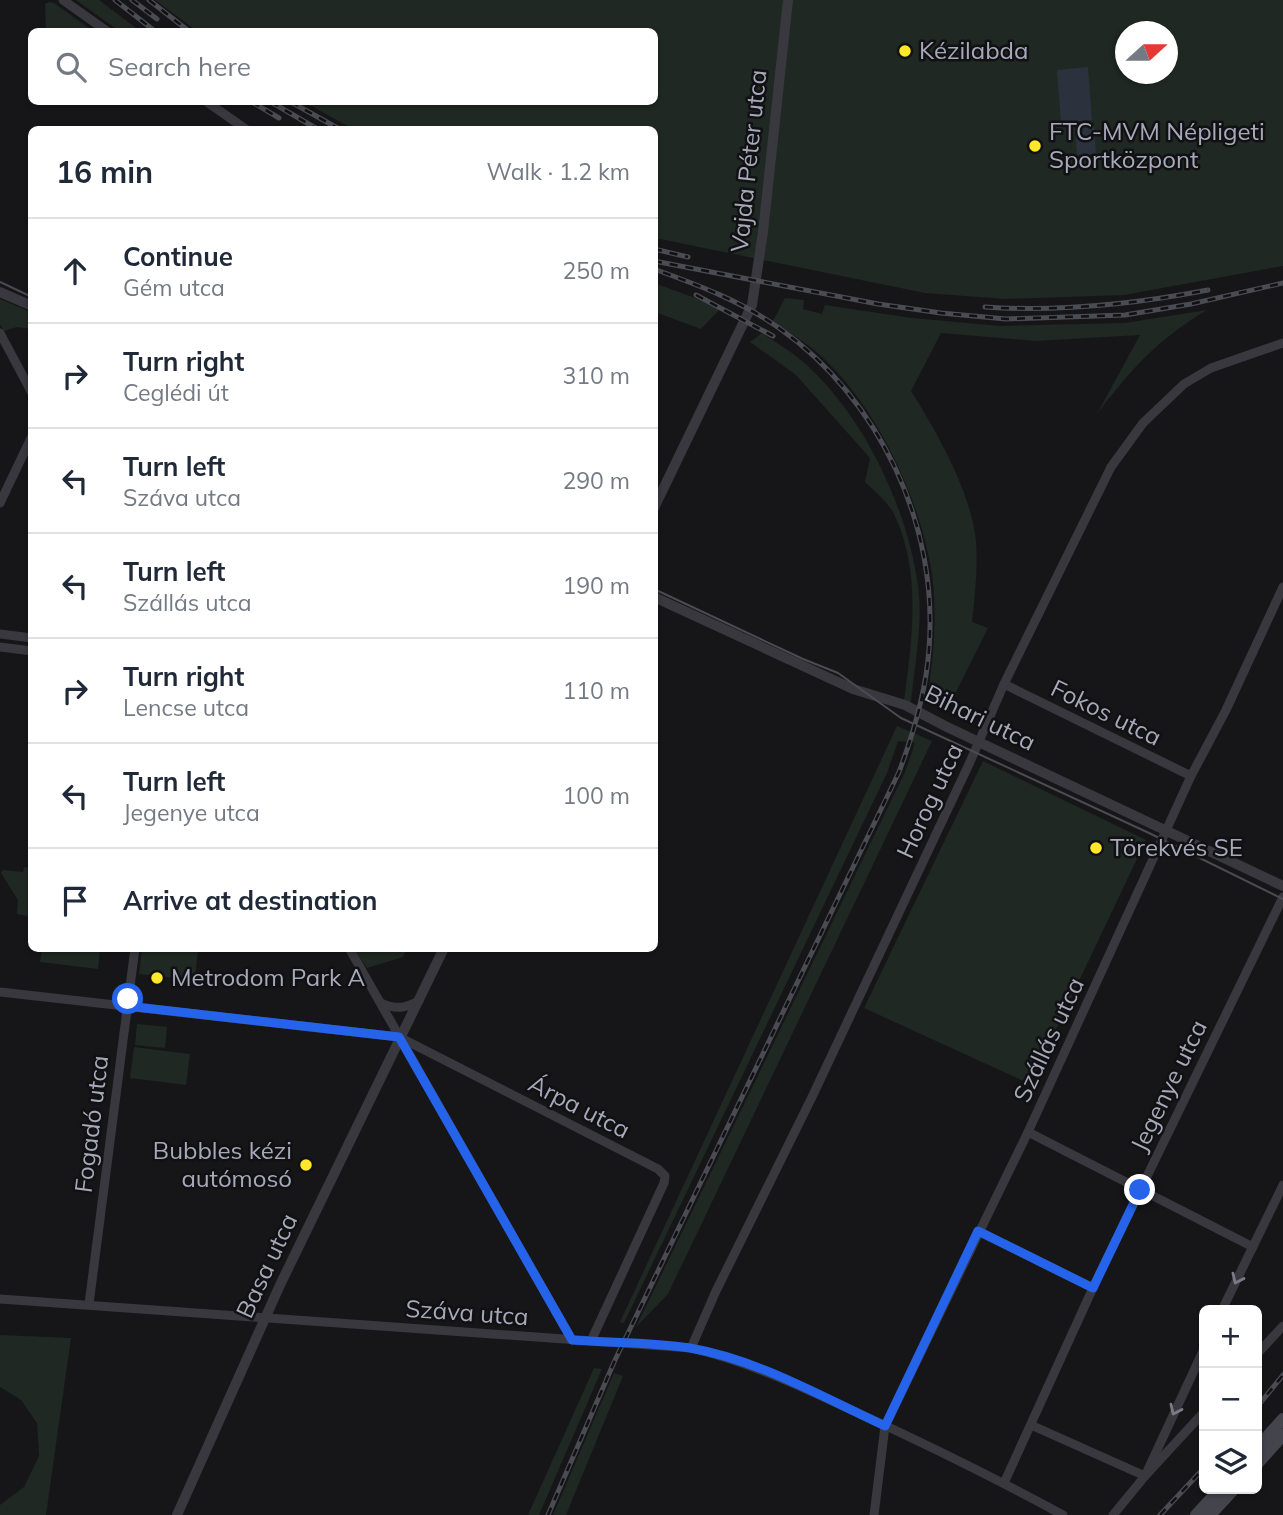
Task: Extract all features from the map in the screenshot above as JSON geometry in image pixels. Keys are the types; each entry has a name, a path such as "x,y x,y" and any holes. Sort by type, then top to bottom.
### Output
{"main road":[{"path":"1262,1442 1283,1419"},
{"path":"1262,1458 1283,1435"},
{"path":"1205,1513 1217,1494"},
{"path":"1205,1513 1228,1494"}],"street":[{"path":"63,0 102,28"},
{"name":"Vajda Péter utca","path":"658,500 752,305 760,261 788,0"},
{"path":"212,105 241,126"},
{"path":"0,292 28,304"},
{"path":"0,333 28,386"},
{"name":"Horog utca","path":"691,1349 716,1291 812,1097 979,742 1003,684 1111,467 1133,436 1172,393 1203,371 1283,343"},
{"path":"0,503 28,444"},
{"name":"Szállás utca","path":"874,1515 885,1426 1028,1132 1191,776 1226,710 1283,587"},
{"name":"Bihari utca","path":"658,599 853,689 908,706 1283,887"},
{"path":"0,634 28,638"},
{"path":"0,647 28,650"},
{"name":"Fokos utca","path":"1003,684 1191,776"},
{"name":"Jegenye utca","path":"1003,1483 1093,1288 1283,897"},
{"name":"Fogadó utca","path":"89,1304 134,952"},
{"path":"351,952 572,1340"},
{"name":"Basa utca","path":"177,1515 265,1318 442,952"},
{"path":"0,992 399,1037"},
{"path":"380,1003 402,1008 419,1001"},
{"name":"Árpa utca","path":"399,1037 658,1169 665,1176 664,1184 590,1341"},
{"path":"1028,1132 1252,1247"},
{"path":"1225,1305 1283,1185"},
{"path":"978,1231 1093,1288"},
{"name":"Száva utca","path":"0,1299 691,1349 767,1371 1003,1483 1063,1515"},
{"path":"1262,1349 1283,1326"},
{"path":"1145,1476 1199,1360"},
{"path":"1113,1515 1199,1417"},
{"path":"1031,1425 1145,1476"},
{"path":"1164,1433 1178,1440"}],"shaded area":[{"path":"76,0 99,0 136,28 115,28"},
{"name":"FTC-MVM Népligeti Sportközpont","path":"155,0 1283,0 1283,266 1124,295 1005,299 925,293 658,239 658,126 348,126 309,105 658,105 658,28 193,28"},
{"path":"54,3 89,28 46,28 45,4"},
{"path":"658,284 720,309 701,329 658,313"},
{"path":"785,298 804,300 803,309 822,314 825,305 912,318 1000,326 1125,323 1207,310 1174,332 1146,356 1097,414 1140,335 1036,341 941,333 911,391 942,444 967,503 977,551 972,622 988,628 948,708 927,701 934,642 933,583 928,552 907,488 893,456 857,396 836,370 813,349 773,321"},
{"path":"0,299 28,311 28,329 17,327 4,331 0,324"},
{"path":"762,333 801,360 823,381 862,433 892,493 904,524 918,585 920,614 911,702 904,701 912,630 912,583 903,536 885,501 865,482 870,458 796,375 750,342"},
{"path":"897,726 932,741 668,1294 636,1327 905,772 915,743 898,741 887,773 624,1323 620,1322"},
{"path":"983,761 1146,840 1030,1084 864,1008"},
{"path":"24,867 28,868 28,916 17,914 18,900 1,873 3,870 23,872"},
{"path":"42,952 100,952 98,969 40,962"},
{"path":"142,952 198,952 195,980 139,974"},
{"path":"356,952 406,952 403,957 367,968"},
{"path":"137,1024 167,1027 165,1048 135,1045"},
{"path":"134,1047 190,1054 186,1085 130,1078"},
{"path":"0,1335 71,1338 46,1515 0,1515 0,1505 24,1487 39,1456 37,1423 21,1400 0,1387"},
{"path":"594,1368 602,1369 539,1515 528,1515"},
{"path":"614,1373 623,1376 566,1515 553,1515"}],"water":[{"path":"1088,67 1092,120 1061,123 1057,70"},
{"path":"1094,126 1096,154 1077,155 1075,128"}],"tram line":[{"path":"0,282 28,295"},
{"path":"658,591 838,673 901,718 1149,833 1283,899"}],"railway":[{"path":"115,0 151,28"},
{"path":"132,0 157,19"},
{"path":"149,0 185,28"},
{"path":"257,105 279,118"},
{"path":"276,105 312,126"},
{"path":"296,105 334,126"},
{"path":"658,250 688,257"},
{"path":"658,262 878,304 1006,319 1125,315 1191,304 1283,283"},
{"path":"548,1515 615,1360 899,772 918,712 929,649 930,603 924,557 913,512 896,469 873,428 846,391 815,357 779,328 719,294 658,270"},
{"path":"985,307 1097,306 1208,290"},
{"path":"696,295 773,336"},
{"path":"1262,1401 1283,1375"},
{"path":"1160,1515 1199,1473"}],"place":[{"name":"Kézilabda","path":"905,51"},
{"name":"FTC-MVM Népligeti Sportközpont","path":"1035,146"},
{"name":"Törekvés SE","path":"1096,848"},
{"name":"Metrodom Park A","path":"157,978"},
{"name":"Bubbles kézi autómosó","path":"306,1165"}],"route":[{"path":"128,999 127,1006 399,1037 572,1340 691,1349 733,1359 767,1371 885,1426 978,1231 1093,1288 1140,1190"}]}
